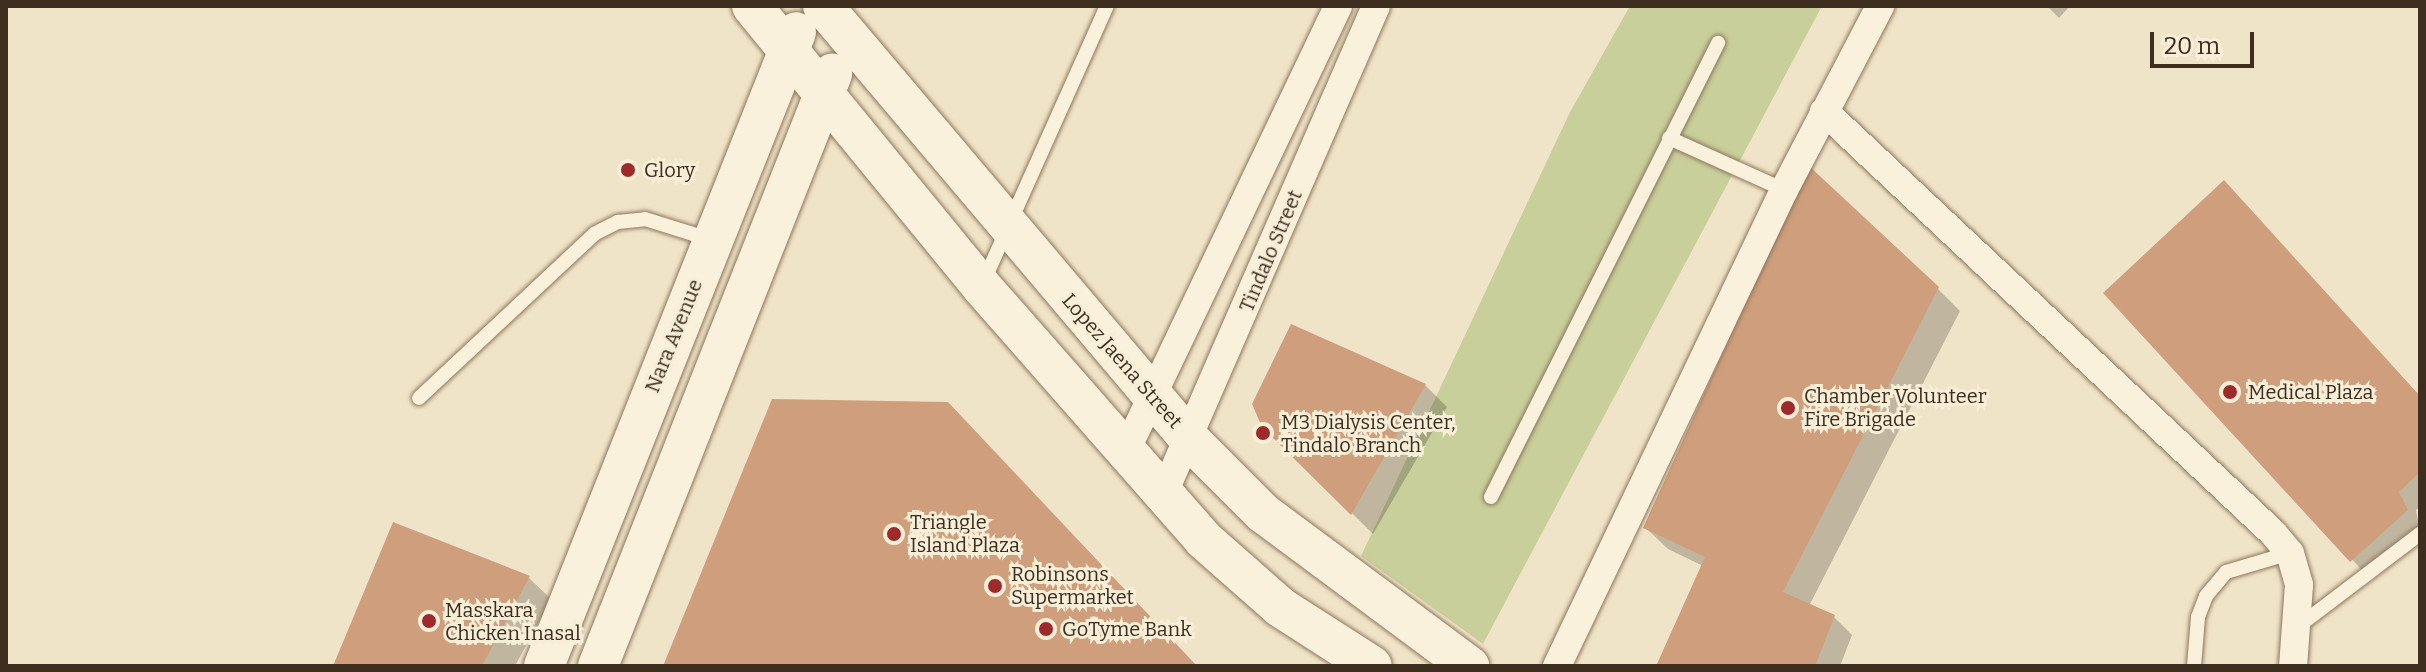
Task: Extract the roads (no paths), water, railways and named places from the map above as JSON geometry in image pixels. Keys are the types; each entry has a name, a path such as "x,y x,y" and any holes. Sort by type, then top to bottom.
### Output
{"main road":[{"path":"752,6 787,53 1124,455 1203,539 1280,607 1367,662 1394,611"},
{"name":"Nara Avenue","path":"544,666 806,6"},
{"path":"598,666 824,94 843,15"},
{"name":"Lopez Jaena Street","path":"843,15 1008,229 1191,441 1263,513 1469,666"},
{"path":"651,393 698,411"},
{"path":"603,515 650,532"}],"street":[{"name":"Tindalo Street","path":"1124,455 1154,399 1338,6"},
{"path":"1557,666 1784,190 1880,6"},
{"name":"Tindalo Street","path":"1163,495 1191,441 1364,10"},
{"path":"1824,111 2290,553 2299,585 2293,666"}],"lane":[{"path":"982,287 1107,6"},
{"path":"1491,497 1718,43"},
{"path":"1669,138 1784,190"},
{"path":"419,398 594,234 618,222 645,219 713,240"},
{"path":"2296,629 2420,534"},
{"path":"2194,666 2198,617 2206,596 2226,572 2290,553"}],"place":[{"name":"Glory","path":"628,170"},
{"name":"Medical Plaza","path":"2230,392"},
{"name":"Chamber Volunteer Fire Brigade","path":"1788,408"},
{"name":"M3 Dialysis Center, Tindalo Branch","path":"1263,433"},
{"name":"Triangle Island Plaza","path":"894,534"},
{"name":"Robinsons Supermarket","path":"995,586"},
{"name":"Masskara Chicken Inasal","path":"429,621"},
{"name":"GoTyme Bank","path":"1046,629"}]}
